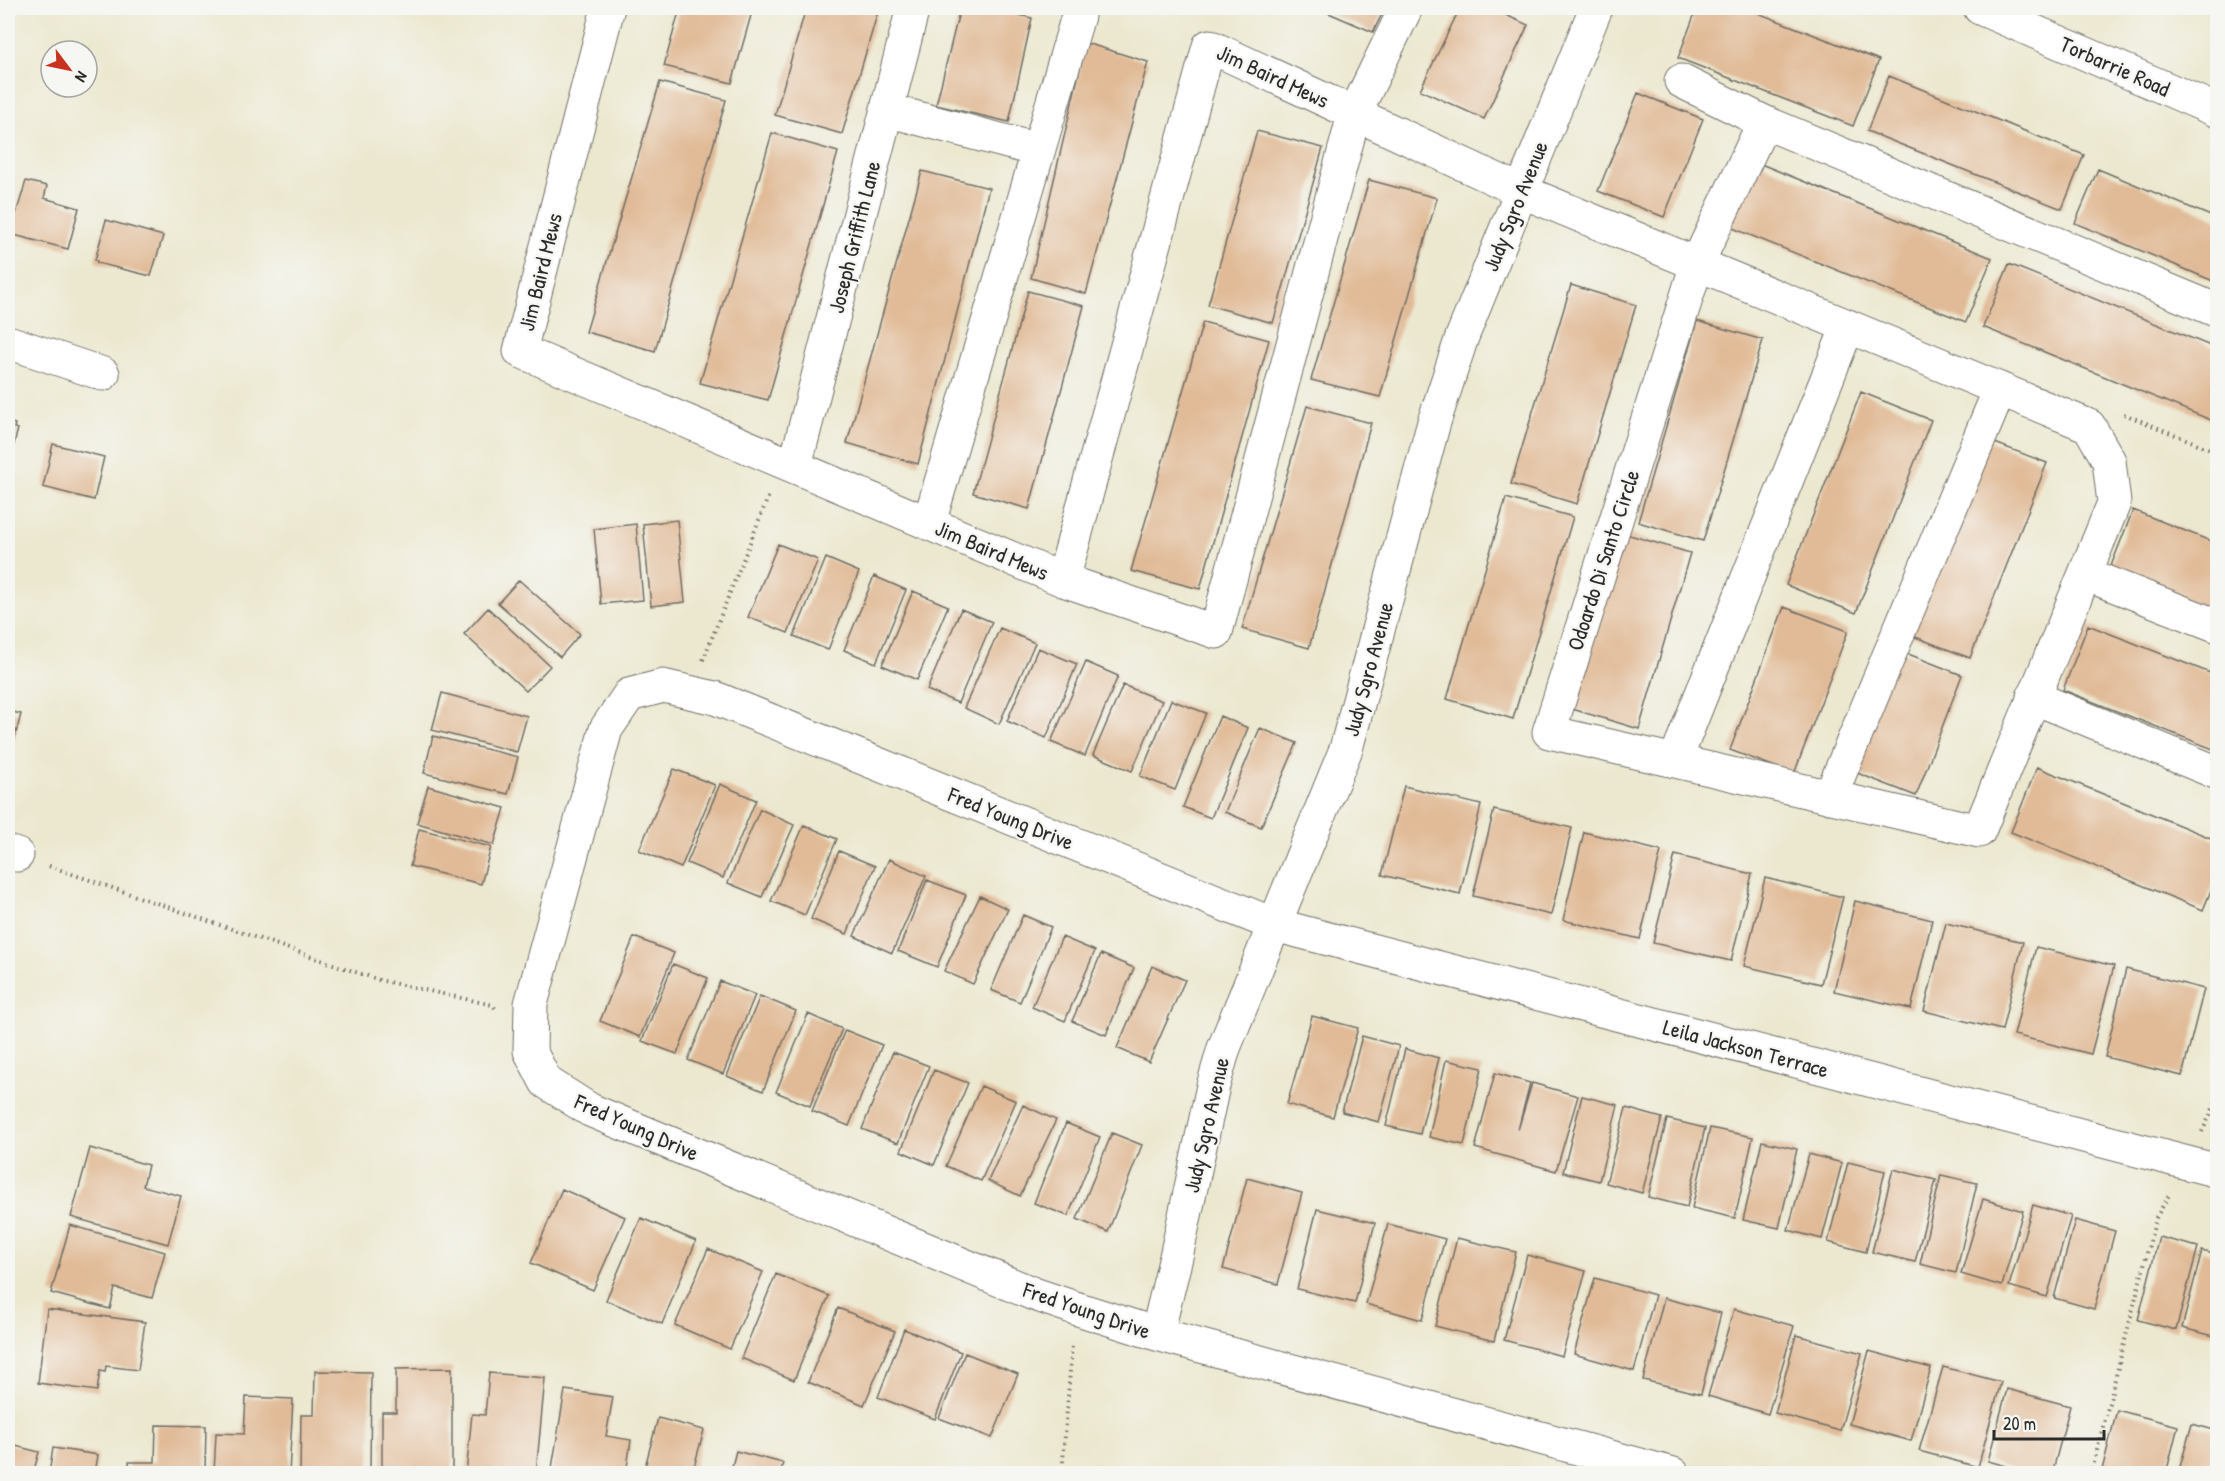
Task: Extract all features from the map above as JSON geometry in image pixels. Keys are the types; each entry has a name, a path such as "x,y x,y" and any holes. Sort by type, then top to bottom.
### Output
{"street":[{"name":"Jim Baird Mews","path":"608,8 520,351 1063,580 1209,46 1521,191"},
{"name":"Joseph Griffith Lane","path":"795,466 913,8"},
{"path":"1063,580 1216,632 1354,115 1406,8"},
{"name":"Judy Sgro Avenue","path":"1157,1334 1213,1086 1224,1048 1346,749 1434,422 1462,337 1596,8"},
{"name":"Torbarrie Road","path":"1980,8 2217,111"},
{"path":"929,523 1078,16"},
{"path":"1682,81 1764,122 2217,311"},
{"path":"887,110 1038,150"},
{"path":"1697,264 1764,122"},
{"name":"Odoardo Di Santo Circle","path":"1521,191 2089,426 2109,460 2114,503 1978,831 1549,732 1697,264"},
{"path":"1675,761 1848,326"},
{"path":"8,342 103,374"},
{"path":"1830,796 2000,389"},
{"path":"2085,574 2217,626"},
{"name":"Fred Young Drive","path":"1275,925 715,698 663,686 629,695 606,729 531,1004 530,1051 546,1082 590,1110 1034,1294 1157,1334 1673,1473"},
{"path":"2033,697 2217,772"},
{"name":"Leila Jackson Terrace","path":"1275,925 2217,1171"}],"path":[{"path":"2113,410 2217,452"},
{"path":"690,692 771,489 795,466"},
{"path":"12,854 380,980 493,1005 530,1051"},
{"path":"2091,1473 2156,1218 2186,1163 2217,1098"},
{"path":"1062,1473 1075,1308"}],"building":[{"path":"680,8 753,8 732,83 664,66"},
{"path":"806,8 879,8 842,134 775,115"},
{"path":"960,8 989,8 1032,18 1009,122 936,105"},
{"path":"1317,8 1385,8 1373,32"},
{"path":"1460,8 1490,8 1528,25 1484,119 1420,90"},
{"path":"1697,8 1745,8 1879,60 1853,126 1678,58"},
{"path":"1086,43 1148,62 1086,294 1031,278"},
{"path":"1889,76 2084,155 2062,209 1867,131"},
{"path":"660,82 726,100 655,351 586,332"},
{"path":"1638,93 1703,119 1664,217 1598,191"},
{"path":"1257,131 1323,148 1273,323 1208,305"},
{"path":"772,133 838,152 768,400 700,383"},
{"path":"1751,160 1992,258 1966,322 1725,225"},
{"path":"2098,169 2218,219 2218,283 2075,223"},
{"path":"922,171 989,188 918,464 847,443"},
{"path":"1369,180 1437,198 1380,397 1311,380"},
{"path":"26,181 47,186 44,198 79,208 68,249 10,234"},
{"path":"106,220 163,236 151,276 97,263 95,260"},
{"path":"2009,264 2218,349 2218,423 1983,327"},
{"path":"1571,285 1636,305 1577,504 1511,484"},
{"path":"1028,291 1084,306 1029,509 973,493"},
{"path":"1697,321 1763,340 1703,541 1638,522"},
{"path":"1203,322 1269,340 1200,589 1131,571"},
{"path":"1861,392 1931,420 1856,613 1786,585"},
{"path":"1307,406 1371,423 1309,648 1242,629"},
{"path":"8,422 15,424 14,428 18,429 8,466"},
{"path":"1982,438 2047,463 1970,658 1905,633"},
{"path":"53,444 104,457 94,500 43,487"},
{"path":"1506,498 1573,517 1513,719 1447,699"},
{"path":"2133,510 2218,544 2218,619 2107,576"},
{"path":"677,520 685,602 651,606 643,524"},
{"path":"636,524 643,600 601,604 594,529"},
{"path":"1623,533 1690,553 1639,729 1572,709"},
{"path":"778,544 818,560 788,633 748,617"},
{"path":"826,558 859,572 828,650 794,636"},
{"path":"874,576 906,590 876,663 844,650"},
{"path":"519,580 580,634 560,657 498,603"},
{"path":"913,591 948,606 917,680 882,665"},
{"path":"1784,607 1848,631 1794,774 1730,750"},
{"path":"488,608 550,666 526,691 464,634"},
{"path":"961,609 992,622 958,703 927,690"},
{"path":"2088,625 2218,676 2218,751 2063,690"},
{"path":"1000,628 1035,643 999,724 964,708"},
{"path":"1038,648 1077,664 1046,738 1007,721"},
{"path":"1898,650 1962,675 1916,796 1852,771"},
{"path":"1086,662 1118,676 1085,756 1051,742"},
{"path":"1123,685 1162,701 1132,771 1093,755"},
{"path":"442,693 527,716 517,752 432,730"},
{"path":"1171,700 1206,713 1175,790 1140,776"},
{"path":"8,711 21,714 10,756 8,755"},
{"path":"1220,716 1248,728 1211,818 1183,807"},
{"path":"1260,728 1297,743 1261,827 1225,812"},
{"path":"433,736 518,757 508,794 424,773"},
{"path":"2037,767 2218,841 2218,873 2203,910 2011,832"},
{"path":"674,769 715,785 681,868 639,850"},
{"path":"720,784 756,800 723,878 687,863"},
{"path":"428,786 505,808 494,845 417,823"},
{"path":"1404,786 1481,805 1460,894 1382,875"},
{"path":"760,809 794,825 762,897 728,883"},
{"path":"1494,810 1572,828 1551,915 1473,896"},
{"path":"804,825 837,839 805,915 771,901"},
{"path":"419,829 491,847 481,884 410,866"},
{"path":"1584,832 1661,851 1640,939 1563,920"},
{"path":"839,851 875,866 847,934 811,919"},
{"path":"1675,855 1752,874 1731,961 1653,943"},
{"path":"889,859 926,876 892,953 854,936"},
{"path":"1765,878 1843,897 1821,984 1744,966"},
{"path":"927,880 966,895 937,967 898,951"},
{"path":"980,896 1008,909 973,984 944,971"},
{"path":"1855,901 1932,920 1911,1009 1834,991"},
{"path":"1023,915 1051,927 1020,1002 991,990"},
{"path":"1946,923 2023,942 2002,1030 1924,1011"},
{"path":"634,937 674,953 640,1037 600,1021"},
{"path":"1062,937 1095,951 1065,1021 1032,1007"},
{"path":"2036,947 2114,966 2091,1054 2014,1035"},
{"path":"1101,954 1134,968 1106,1035 1072,1021"},
{"path":"673,964 708,978 677,1054 642,1041"},
{"path":"1152,966 1185,980 1149,1062 1117,1048"},
{"path":"2126,969 2204,989 2182,1076 2105,1057"},
{"path":"720,981 755,995 723,1074 688,1060"},
{"path":"760,996 796,1011 763,1091 727,1076"},
{"path":"808,1014 842,1029 810,1106 776,1092"},
{"path":"1312,1016 1358,1028 1333,1117 1287,1104"},
{"path":"845,1030 882,1045 849,1126 812,1111"},
{"path":"1362,1036 1399,1046 1379,1122 1342,1112"},
{"path":"1405,1049 1439,1058 1420,1134 1386,1126"},
{"path":"893,1052 929,1066 898,1143 862,1129"},
{"path":"1446,1060 1482,1068 1464,1145 1429,1137"},
{"path":"934,1070 968,1083 934,1165 901,1151"},
{"path":"1495,1073 1530,1083 1518,1130 1532,1083 1578,1096 1556,1171 1475,1148"},
{"path":"981,1086 1016,1101 981,1181 946,1166"},
{"path":"1582,1096 1618,1105 1599,1181 1563,1172"},
{"path":"1023,1105 1056,1120 1020,1196 988,1181"},
{"path":"1626,1108 1662,1118 1642,1193 1606,1183"},
{"path":"1667,1119 1705,1128 1687,1207 1648,1197"},
{"path":"1066,1123 1100,1137 1068,1216 1034,1203"},
{"path":"1710,1128 1753,1137 1735,1218 1692,1208"},
{"path":"1112,1133 1142,1145 1108,1232 1077,1219"},
{"path":"1762,1141 1797,1149 1779,1228 1743,1220"},
{"path":"90,1148 148,1165 143,1186 181,1196 168,1244 71,1217"},
{"path":"1809,1154 1842,1163 1822,1239 1788,1230"},
{"path":"1848,1162 1885,1171 1866,1252 1828,1242"},
{"path":"1893,1169 1936,1180 1915,1262 1872,1252"},
{"path":"1941,1175 1977,1183 1956,1273 1920,1264"},
{"path":"1247,1178 1302,1193 1278,1284 1223,1269"},
{"path":"562,1189 625,1217 593,1290 531,1263"},
{"path":"1983,1199 2023,1211 2002,1286 1961,1274"},
{"path":"2033,1205 2071,1216 2047,1297 2009,1286"},
{"path":"1317,1209 1375,1223 1355,1303 1297,1289"},
{"path":"641,1218 696,1241 662,1324 606,1300"},
{"path":"2075,1220 2115,1231 2094,1309 2054,1298"},
{"path":"1388,1224 1445,1239 1422,1320 1366,1304"},
{"path":"70,1225 165,1252 152,1298 115,1288 110,1309 51,1293"},
{"path":"2159,1237 2198,1247 2176,1330 2138,1320"},
{"path":"1457,1238 1516,1252 1494,1341 1435,1326"},
{"path":"708,1249 763,1272 730,1349 675,1325"},
{"path":"2202,1251 2218,1255 2218,1337 2182,1328"},
{"path":"1527,1255 1586,1271 1562,1356 1504,1340"},
{"path":"776,1274 829,1296 794,1380 741,1358"},
{"path":"1595,1278 1655,1295 1634,1371 1574,1354"},
{"path":"1664,1298 1721,1313 1701,1394 1643,1380"},
{"path":"838,1308 895,1331 864,1405 808,1382"},
{"path":"47,1309 145,1322 138,1370 106,1366 105,1372 100,1371 97,1391 38,1383"},
{"path":"1734,1309 1794,1326 1768,1414 1708,1396"},
{"path":"904,1329 961,1352 935,1419 878,1397"},
{"path":"1796,1335 1862,1353 1840,1431 1775,1413"},
{"path":"1869,1351 1931,1368 1911,1441 1849,1424"},
{"path":"965,1353 1018,1374 992,1438 939,1418"},
{"path":"1943,1367 2001,1382 1978,1467 1919,1451"},
{"path":"452,1368 452,1473 382,1473 382,1412 396,1412 396,1369"},
{"path":"315,1371 371,1372 370,1474 300,1474 301,1415 314,1415"},
{"path":"489,1373 545,1378 536,1474 466,1474 472,1414 485,1415"},
{"path":"2007,1389 2070,1406 2052,1474 2035,1474 1988,1461"},
{"path":"565,1390 613,1397 606,1436 631,1440 626,1474 551,1474"},
{"path":"246,1397 293,1399 289,1474 214,1474 216,1433 244,1434"},
{"path":"2117,1410 2178,1426 2166,1474 2101,1474"},
{"path":"658,1418 704,1430 694,1467 717,1474 643,1474"},
{"path":"2192,1424 2218,1431 2218,1474 2178,1474"},
{"path":"156,1425 206,1426 205,1474 129,1474 129,1462 155,1462"},
{"path":"8,1444 39,1452 33,1474 8,1474"},
{"path":"53,1448 98,1455 95,1474 49,1474"},
{"path":"736,1451 783,1463 780,1474 730,1474"}]}
